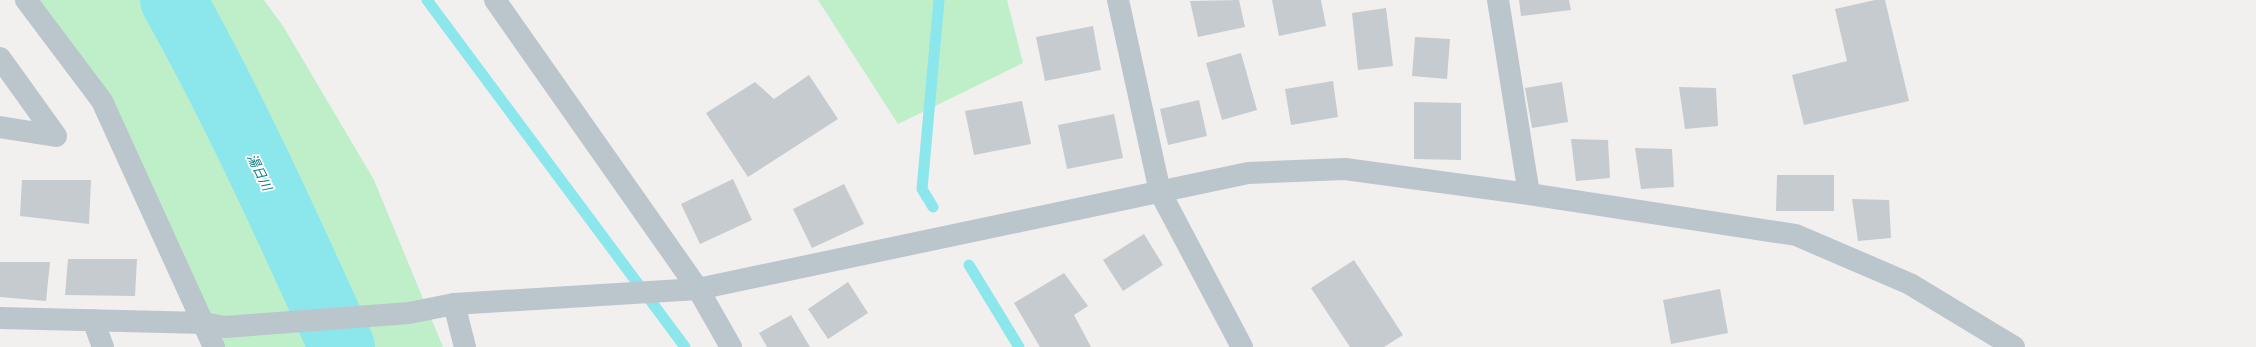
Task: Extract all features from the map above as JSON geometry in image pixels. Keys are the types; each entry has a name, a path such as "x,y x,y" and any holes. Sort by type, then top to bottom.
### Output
{"street":[{"path":"26,0 102,101 214,347"},
{"path":"495,0 698,289 731,347"},
{"path":"1118,0 1160,192 1242,347"},
{"path":"1498,0 1529,194"},
{"path":"0,58 56,136 0,127"},
{"path":"0,318 204,323 225,327 409,313 454,304 698,289 1248,173 1345,169 1529,194 1796,235 1910,284 2014,347"},
{"path":"454,304 465,347"},
{"path":"93,320 103,347"}],"green space":[{"path":"26,0 264,0 283,26 374,180 443,347 211,347 76,66"},
{"path":"818,0 1007,0 1023,63 898,124"}],"building":[{"path":"1239,0 1245,27 1198,37 1190,1"},
{"path":"1272,0 1321,0 1326,26 1279,36"},
{"path":"1519,0 1569,0 1571,10 1521,16"},
{"path":"1875,0 1885,0 1909,101 1804,125 1792,75 1847,61 1835,9"},
{"path":"1386,8 1393,66 1358,70 1352,13"},
{"path":"1093,26 1101,70 1045,81 1036,37"},
{"path":"1415,37 1450,39 1447,79 1412,76"},
{"path":"1241,53 1257,110 1222,120 1206,63"},
{"path":"809,75 838,119 748,177 706,113 755,82 774,99"},
{"path":"1333,81 1338,117 1291,125 1285,89"},
{"path":"1562,82 1568,122 1532,128 1525,88"},
{"path":"1679,87 1716,88 1718,126 1685,129"},
{"path":"1199,100 1207,136 1168,145 1160,109"},
{"path":"1022,101 1031,144 974,155 965,111"},
{"path":"1414,102 1461,103 1461,160 1414,159"},
{"path":"1114,114 1123,158 1067,169 1058,125"},
{"path":"1571,139 1608,140 1610,178 1576,181"},
{"path":"1635,148 1672,149 1674,187 1641,189"},
{"path":"1777,175 1834,175 1834,211 1776,211"},
{"path":"733,179 752,220 700,244 681,204"},
{"path":"22,180 91,180 89,224 20,216"},
{"path":"844,184 864,224 812,248 793,209"},
{"path":"1852,199 1889,200 1891,238 1858,241"},
{"path":"1144,234 1163,265 1123,291 1103,260"},
{"path":"68,259 137,259 135,296 65,295"},
{"path":"1354,260 1403,335 1384,347 1350,347 1311,288"},
{"path":"0,262 50,262 46,301 0,297"},
{"path":"1064,273 1088,306 1074,315 1091,347 1040,347 1014,303"},
{"path":"848,282 868,313 828,339 808,309"},
{"path":"1720,289 1728,333 1671,344 1663,300"},
{"path":"791,315 810,347 767,347 759,333"}],"waterway":[{"name":"湯日川","path":"173,0 219,85 240,128 282,215 342,347"},
{"path":"427,0 685,347"},
{"path":"933,207 922,189 939,0"},
{"path":"969,265 1019,347"}]}
